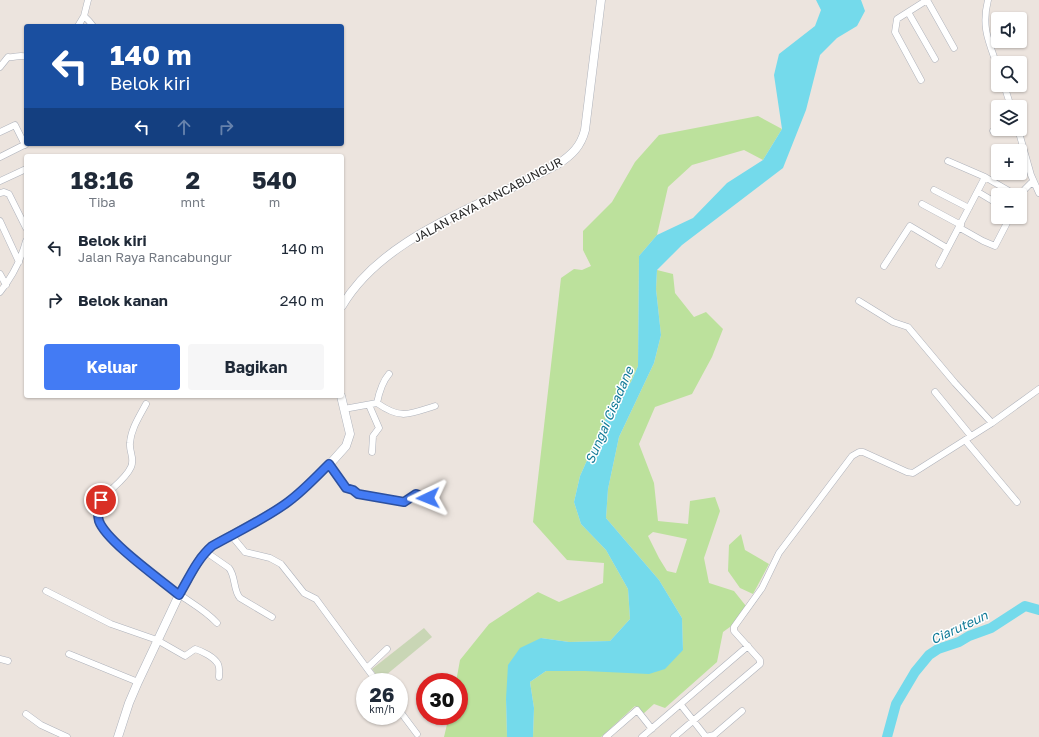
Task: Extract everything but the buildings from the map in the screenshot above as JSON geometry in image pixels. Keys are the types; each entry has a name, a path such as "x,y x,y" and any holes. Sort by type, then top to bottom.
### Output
{"main road":[{"name":"JALAN RAYA RANCABUNGUR","path":"344,303 358,283 369,271 406,243 458,213 558,164 576,150 585,130 601,0"},
{"path":"118,737 129,703 157,640 200,557 212,546 288,502 342,450 350,434 342,398"}],"street":[{"path":"79,24 84,16 88,0"},
{"path":"921,80 895,32 898,19 927,0 954,48"},
{"path":"988,0 984,21 985,31 994,56"},
{"path":"908,12 935,59"},
{"path":"84,16 92,24"},
{"path":"0,67 8,57 13,58 19,55 24,56"},
{"path":"0,132 15,125 24,141"},
{"path":"1020,136 1035,186 1039,193"},
{"path":"0,157 24,145"},
{"path":"948,161 985,177 1004,188"},
{"path":"0,181 24,169"},
{"path":"939,266 985,177"},
{"path":"1026,188 1031,183 1035,186"},
{"path":"934,190 969,208"},
{"path":"0,193 4,192 9,194 24,224"},
{"path":"978,192 991,200"},
{"path":"922,204 961,226 983,241 995,246 1006,224"},
{"path":"0,221 19,262"},
{"path":"884,266 910,226 947,248"},
{"path":"0,292 6,285 19,262 24,247"},
{"path":"0,274 6,285"},
{"path":"859,301 893,322 908,327 992,424"},
{"path":"377,403 380,389 389,374"},
{"path":"674,737 760,663 760,660 734,632 734,627 762,588 779,553 852,456 859,452 863,452 907,472 913,473 992,424 1039,389"},
{"path":"935,392 971,436"},
{"path":"344,409 377,403 389,411 398,414 435,406"},
{"path":"146,404 132,429 129,445 133,460 131,467 123,480 101,500 98,506 100,521 109,536 179,595 208,614 216,623"},
{"path":"370,405 379,428 372,436 372,452"},
{"path":"965,440 1017,502"},
{"path":"329,464 346,488 353,490 358,494 404,502 416,494 428,498"},
{"path":"232,535 245,552 270,558 282,564 304,593 316,599 371,673"},
{"path":"206,552 229,568 233,576 237,594 240,598 272,617"},
{"path":"46,591 111,624 157,640 185,656 195,649 203,652 217,662 220,668 219,677"},
{"path":"642,737 748,646"},
{"path":"367,668 387,649"},
{"path":"69,654 138,682"},
{"path":"0,659 8,661"},
{"path":"681,705 706,737 714,735 742,711"},
{"path":"606,737 637,710 652,729"},
{"path":"26,714 41,725 67,737"},
{"path":"408,722 417,734"}],"green space":[{"path":"758,116 782,129 763,160 744,150 692,165 668,187 657,235 639,256 638,366 631,382 607,416 580,476 574,502 581,524 606,550 628,589 630,619 610,641 569,642 541,638 506,699 507,737 444,737 447,725 468,725 468,673 458,673 460,660 489,624 538,592 559,602 603,583 604,563 567,560 533,522 561,278 574,269 582,270 591,266 583,250 583,231 612,202 635,162 659,135"},
{"path":"657,270 673,274 675,293 694,317 706,312 723,329 712,357 692,394 655,407 639,444 654,483 658,521 688,524 690,501 715,497 720,511 704,558 709,583 734,591 746,606 741,619 723,632 717,662 665,708 654,704 643,714 635,706 601,737 533,737 534,708 530,682 546,671 585,671 683,650 682,618 659,580 606,518 608,489 619,437 654,363 661,335 656,289","holes":["653,532 687,539 676,573 667,571 648,536"]},
{"path":"741,534 745,550 769,564 753,594 740,588 728,571 729,545"},
{"path":"424,628 432,637 388,673 375,673 372,669"}],"water":[{"name":"Sungai Cisadane","path":"816,0 861,0 865,11 857,26 837,38 820,55 806,110 783,168 682,245 657,270 656,289 661,335 654,363 619,437 608,489 606,518 659,580 682,618 683,650 665,669 649,674 546,671 530,682 534,708 533,737 507,737 506,699 508,665 520,648 541,638 569,642 610,641 630,619 628,589 606,550 581,524 574,502 580,476 607,416 631,382 638,366 639,256 657,235 693,218 727,183 763,160 782,129 774,75 779,54 815,26 821,10"}],"waterway":[{"name":"Ciaruteun","path":"887,737 896,704 915,672 929,655 938,649 959,642 969,636 991,628 1025,606 1039,610"}],"route":[{"path":"101,500 98,506 98,514 103,529 116,543 179,595 200,557 212,546 288,502 329,464 346,488 353,490 358,494 404,502 407,502 416,494 428,498"}]}
